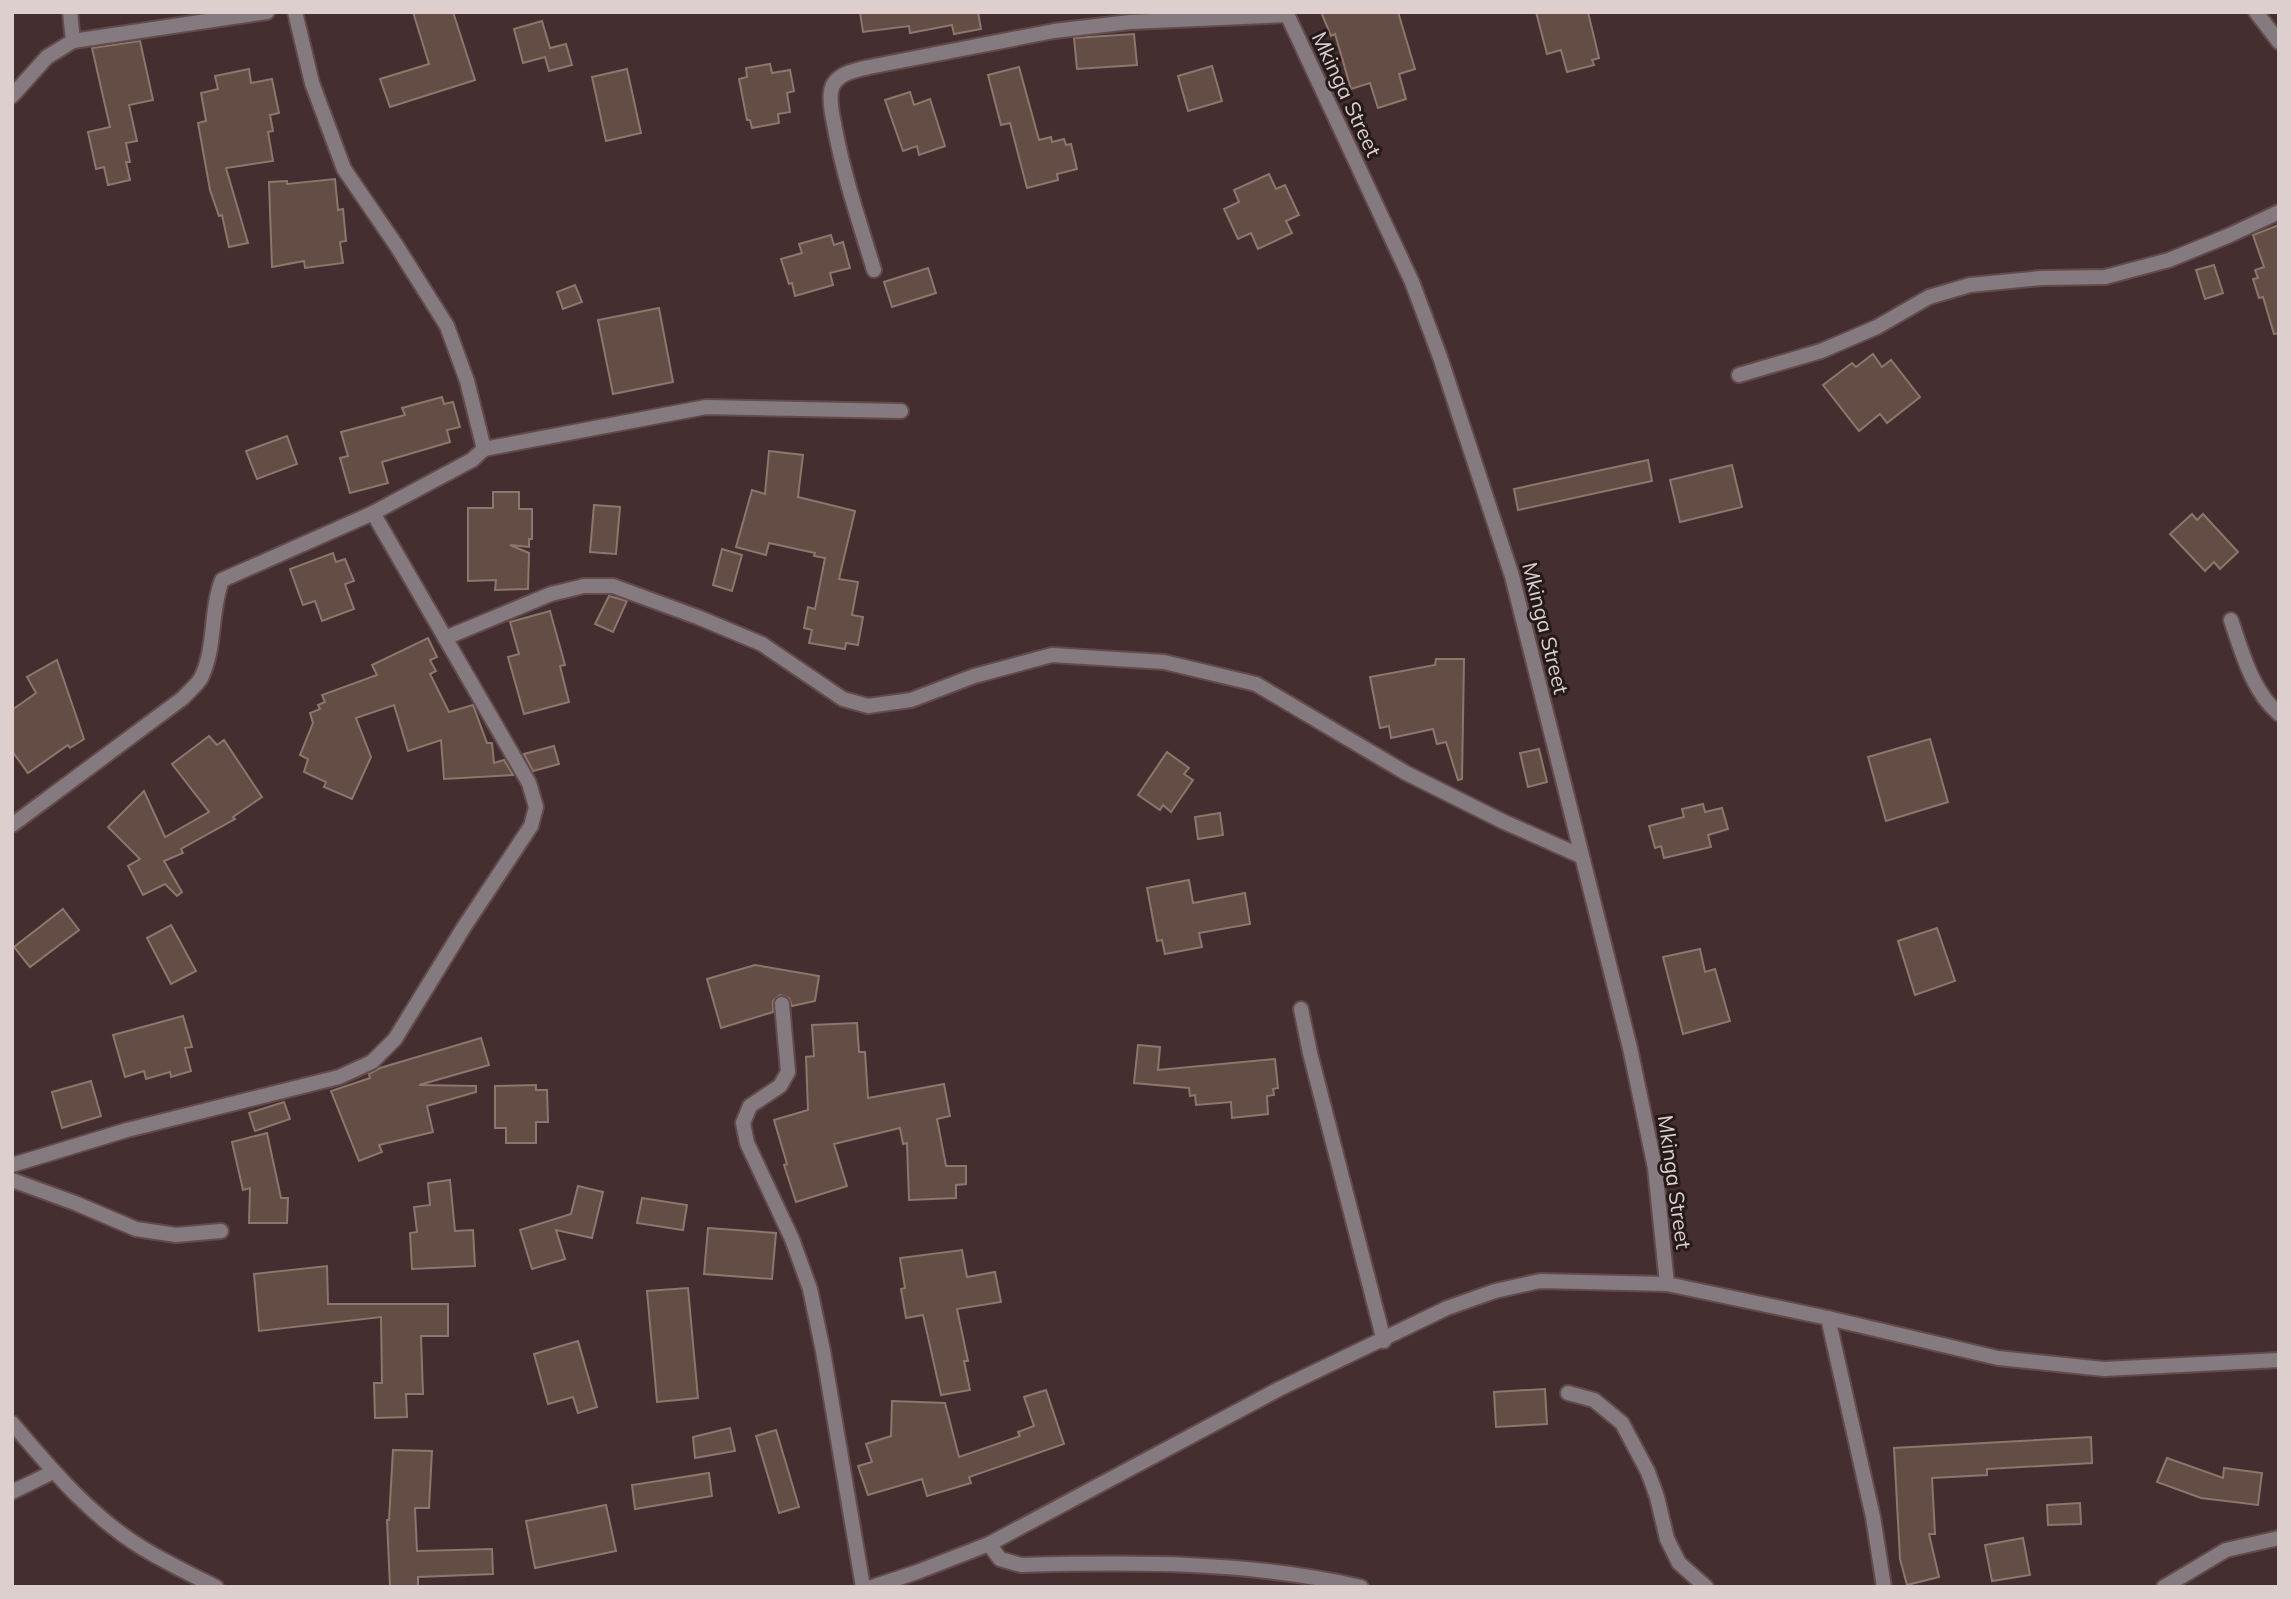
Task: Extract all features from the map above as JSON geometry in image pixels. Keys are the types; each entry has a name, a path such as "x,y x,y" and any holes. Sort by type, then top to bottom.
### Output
{"street":[{"path":"70,12 73,41"},
{"path":"12,96 47,57 73,41 267,12"},
{"path":"295,12 312,83 344,169 447,326 467,380 484,449"},
{"path":"2256,12 2279,42"},
{"path":"874,270 833,117 831,90 839,78 851,71 869,67 1054,31 1130,22 1287,13"},
{"name":"Mkinga Street","path":"1287,13 1412,282 1440,357 1512,576 1643,1107 1655,1168 1667,1284"},
{"path":"1739,375 1821,351 1877,327 1929,297 1970,285 2041,278 2105,276 2169,260 2279,212"},
{"path":"12,825 183,698 201,679 208,652 216,595 222,580 373,513 472,460 484,449 706,407 901,411"},
{"path":"12,1165 127,1130 339,1077 372,1062 395,1039 464,927 531,826 536,807 529,783 373,513"},
{"path":"445,638 551,594 584,586 613,586 762,644 843,699 868,706 911,700 974,676 1052,655 1164,662 1256,684 1406,773 1502,821 1581,856"},
{"path":"2231,620 2247,667 2268,704 2279,714"},
{"path":"782,1004 788,1072 780,1086 750,1106 743,1124 747,1143 792,1239 810,1289 823,1350 863,1587"},
{"path":"1301,1009 1384,1340"},
{"path":"12,1180 136,1229 176,1235 221,1231"},
{"path":"872,1587 989,1544 1279,1389 1447,1308 1495,1291 1540,1281 1667,1284 1998,1358 2104,1368 2279,1360"},
{"path":"1828,1318 1873,1517 1884,1587"},
{"path":"1569,1393 1594,1400 1622,1423 1648,1472 1667,1539 1679,1563 1706,1587"},
{"path":"12,1423 53,1472 88,1507 142,1548 216,1587"},
{"path":"12,1492 53,1472"},
{"path":"2164,1587 2226,1550 2279,1538"},
{"path":"989,1544 1000,1559 1021,1566 1179,1563 1255,1569 1362,1587"}],"building":[{"path":"413,12 453,12 475,80 390,107 380,79 429,64"},
{"path":"860,12 978,12 981,29 954,34 952,25 910,33 909,26 863,32"},
{"path":"1321,12 1398,12 1415,69 1399,74 1406,99 1378,108 1370,83 1351,89 1335,34 1331,36"},
{"path":"1536,12 1588,12 1599,58 1592,60 1594,65 1567,72 1561,50 1547,54"},
{"path":"542,21 550,48 566,44 572,65 549,71 545,57 523,63 514,29"},
{"path":"1134,34 1137,65 1077,69 1074,38"},
{"path":"140,41 153,100 129,105 137,141 126,143 130,180 108,185 104,167 96,169 88,132 110,127 92,48"},
{"path":"770,64 772,73 790,70 794,91 787,93 790,112 778,114 779,123 752,128 750,120 747,120 739,79 747,77 746,68"},
{"path":"1212,66 1222,101 1188,111 1178,76"},
{"path":"1019,67 1039,140 1051,137 1052,142 1064,139 1066,145 1071,144 1077,169 1057,174 1058,180 1027,188 1010,123 1001,125 988,75"},
{"path":"249,69 251,83 272,79 279,113 270,115 273,131 268,132 273,161 226,168 248,243 229,247 222,215 219,216 210,190 198,123 206,121 201,93 218,89 215,76"},
{"path":"627,69 641,133 606,141 592,77"},
{"path":"910,92 914,105 930,99 945,146 919,155 917,146 903,151 885,100"},
{"path":"1269,174 1276,189 1285,185 1299,215 1286,221 1292,233 1258,249 1251,233 1238,239 1224,209 1239,202 1234,190"},
{"path":"335,179 338,210 343,209 346,241 340,242 343,263 305,268 304,261 272,267 269,182 287,181 287,184"},
{"path":"2279,225 2279,333 2274,334 2263,297 2259,298 2253,279 2258,278 2255,270 2264,267 2253,235"},
{"path":"831,235 834,245 843,242 850,268 830,273 833,285 795,296 781,259 802,253 799,244"},
{"path":"2214,265 2223,293 2205,299 2196,270"},
{"path":"928,268 936,293 892,307 884,282"},
{"path":"575,285 582,302 563,309 557,292"},
{"path":"659,308 673,382 613,394 598,320"},
{"path":"1873,354 1882,367 1891,360 1920,397 1887,423 1880,414 1859,431 1823,385 1852,363 1856,367"},
{"path":"442,397 444,404 453,402 460,427 447,430 450,442 382,462 388,483 350,493 340,458 348,456 341,432 405,415 402,408"},
{"path":"287,436 297,464 257,479 246,451"},
{"path":"769,451 803,455 798,497 855,511 839,579 858,582 852,615 863,617 858,645 846,643 845,649 809,643 812,630 804,628 808,607 815,609 825,558 814,556 815,553 769,543 766,555 736,547 752,490 765,494"},
{"path":"1648,460 1652,481 1518,510 1514,489"},
{"path":"1732,465 1742,507 1680,522 1670,480"},
{"path":"493,492 519,492 519,509 532,509 532,539 529,539 529,547 510,545 529,553 528,589 495,590 496,580 468,581 468,508 493,508"},
{"path":"594,505 620,507 616,554 590,552"},
{"path":"2192,514 2197,520 2203,514 2238,552 2220,569 2214,562 2205,571 2170,534"},
{"path":"722,549 742,555 732,591 713,585"},
{"path":"333,553 336,562 345,559 354,581 345,584 354,609 322,621 315,601 303,605 290,569"},
{"path":"609,596 627,601 613,632 595,624"},
{"path":"550,611 565,665 560,666 569,702 524,714 508,657 519,654 510,622"},
{"path":"428,638 437,657 430,660 436,671 430,674 449,712 473,705 487,743 492,743 494,763 504,760 513,775 444,779 441,740 408,751 394,705 356,718 371,757 352,799 324,787 326,782 304,772 308,759 300,755 313,723 310,713 320,709 318,705 325,702 322,695 377,675 372,665"},
{"path":"1436,659 1464,659 1462,779 1458,780 1446,742 1437,744 1433,729 1391,738 1389,726 1380,728 1370,677 1435,665"},
{"path":"57,660 84,739 70,748 68,745 28,773 12,751 12,710 36,693 27,677"},
{"path":"209,736 217,745 224,740 262,797 233,817 235,819 181,849 183,853 164,861 182,892 177,896 165,884 143,895 128,866 140,859 108,827 144,791 165,837 209,812 172,764"},
{"path":"1930,739 1948,802 1886,821 1868,757"},
{"path":"554,746 559,764 533,771 524,754"},
{"path":"1539,749 1547,782 1528,787 1520,753"},
{"path":"1167,752 1189,768 1184,774 1193,780 1171,812 1163,805 1160,810 1138,795"},
{"path":"1703,804 1705,812 1722,808 1728,829 1708,835 1711,847 1664,858 1661,846 1655,848 1649,826 1684,817 1682,809"},
{"path":"1220,813 1223,835 1198,839 1195,817"},
{"path":"1189,880 1193,903 1245,893 1250,924 1199,933 1202,947 1165,954 1162,940 1157,941 1147,888"},
{"path":"63,909 79,930 30,967 14,947"},
{"path":"171,925 196,971 171,984 147,938"},
{"path":"1937,928 1955,981 1915,995 1898,941"},
{"path":"1700,949 1705,972 1715,969 1730,1021 1683,1034 1663,957"},
{"path":"755,965 819,976 815,1001 792,1006 789,998 780,995 773,1001 773,1012 721,1028 707,979"},
{"path":"183,1016 192,1047 185,1048 191,1071 171,1077 170,1072 146,1079 144,1071 125,1077 113,1035"},
{"path":"857,1023 859,1052 865,1052 868,1098 944,1084 950,1116 937,1119 946,1166 966,1166 966,1184 956,1185 956,1198 909,1200 907,1143 903,1144 900,1128 834,1144 847,1186 796,1202 774,1120 808,1110 806,1057 814,1056 812,1025"},
{"path":"481,1038 489,1065 419,1085 476,1086 476,1092 427,1106 433,1132 379,1145 382,1152 359,1161 331,1091 370,1078 369,1074 380,1068"},
{"path":"1138,1045 1160,1047 1158,1070 1275,1059 1278,1088 1273,1089 1274,1095 1267,1096 1268,1114 1232,1118 1231,1102 1196,1105 1195,1095 1190,1096 1189,1088 1134,1083"},
{"path":"91,1081 101,1116 62,1128 52,1092"},
{"path":"536,1085 536,1090 547,1090 548,1122 536,1122 536,1143 506,1143 506,1128 495,1128 495,1086"},
{"path":"284,1102 290,1119 255,1131 249,1113"},
{"path":"267,1133 281,1198 288,1198 287,1223 249,1223 250,1188 243,1190 232,1142"},
{"path":"450,1180 455,1231 473,1230 475,1266 412,1269 410,1233 417,1232 414,1207 430,1205 428,1183"},
{"path":"578,1186 603,1192 592,1238 556,1230 565,1259 532,1269 520,1230 571,1214"},
{"path":"642,1198 687,1205 683,1230 637,1223"},
{"path":"708,1228 776,1233 772,1279 704,1274"},
{"path":"962,1250 967,1277 995,1272 1001,1302 957,1309 968,1361 964,1361 970,1390 941,1395 923,1315 906,1318 900,1258"},
{"path":"327,1266 328,1304 448,1304 448,1336 421,1336 423,1394 406,1394 407,1417 375,1418 374,1383 382,1383 381,1317 259,1331 254,1274"},
{"path":"688,1288 698,1398 657,1402 647,1291"},
{"path":"578,1341 597,1407 578,1413 573,1397 548,1404 534,1354"},
{"path":"1545,1389 1547,1424 1496,1427 1494,1392"},
{"path":"1046,1390 1064,1444 969,1477 971,1483 927,1496 922,1479 868,1495 858,1466 872,1462 866,1444 891,1436 892,1401 945,1403 959,1457 1020,1436 1018,1432 1034,1426 1024,1397"},
{"path":"730,1428 735,1451 695,1458 693,1437"},
{"path":"776,1430 799,1507 779,1513 756,1436"},
{"path":"2091,1437 2092,1463 1987,1469 1987,1475 1932,1478 1935,1534 1929,1534 1939,1577 1907,1585 1900,1559 1894,1448"},
{"path":"393,1450 432,1451 429,1508 415,1508 417,1551 492,1549 493,1574 418,1577 418,1587 390,1587 387,1520"},
{"path":"2167,1458 2223,1478 2224,1468 2262,1473 2258,1505 2201,1498 2157,1482"},
{"path":"709,1473 712,1496 635,1509 632,1485"},
{"path":"2080,1503 2081,1524 2048,1525 2047,1505"},
{"path":"606,1505 616,1551 535,1568 526,1521"},
{"path":"2023,1538 2030,1575 1992,1581 1985,1545"}]}
